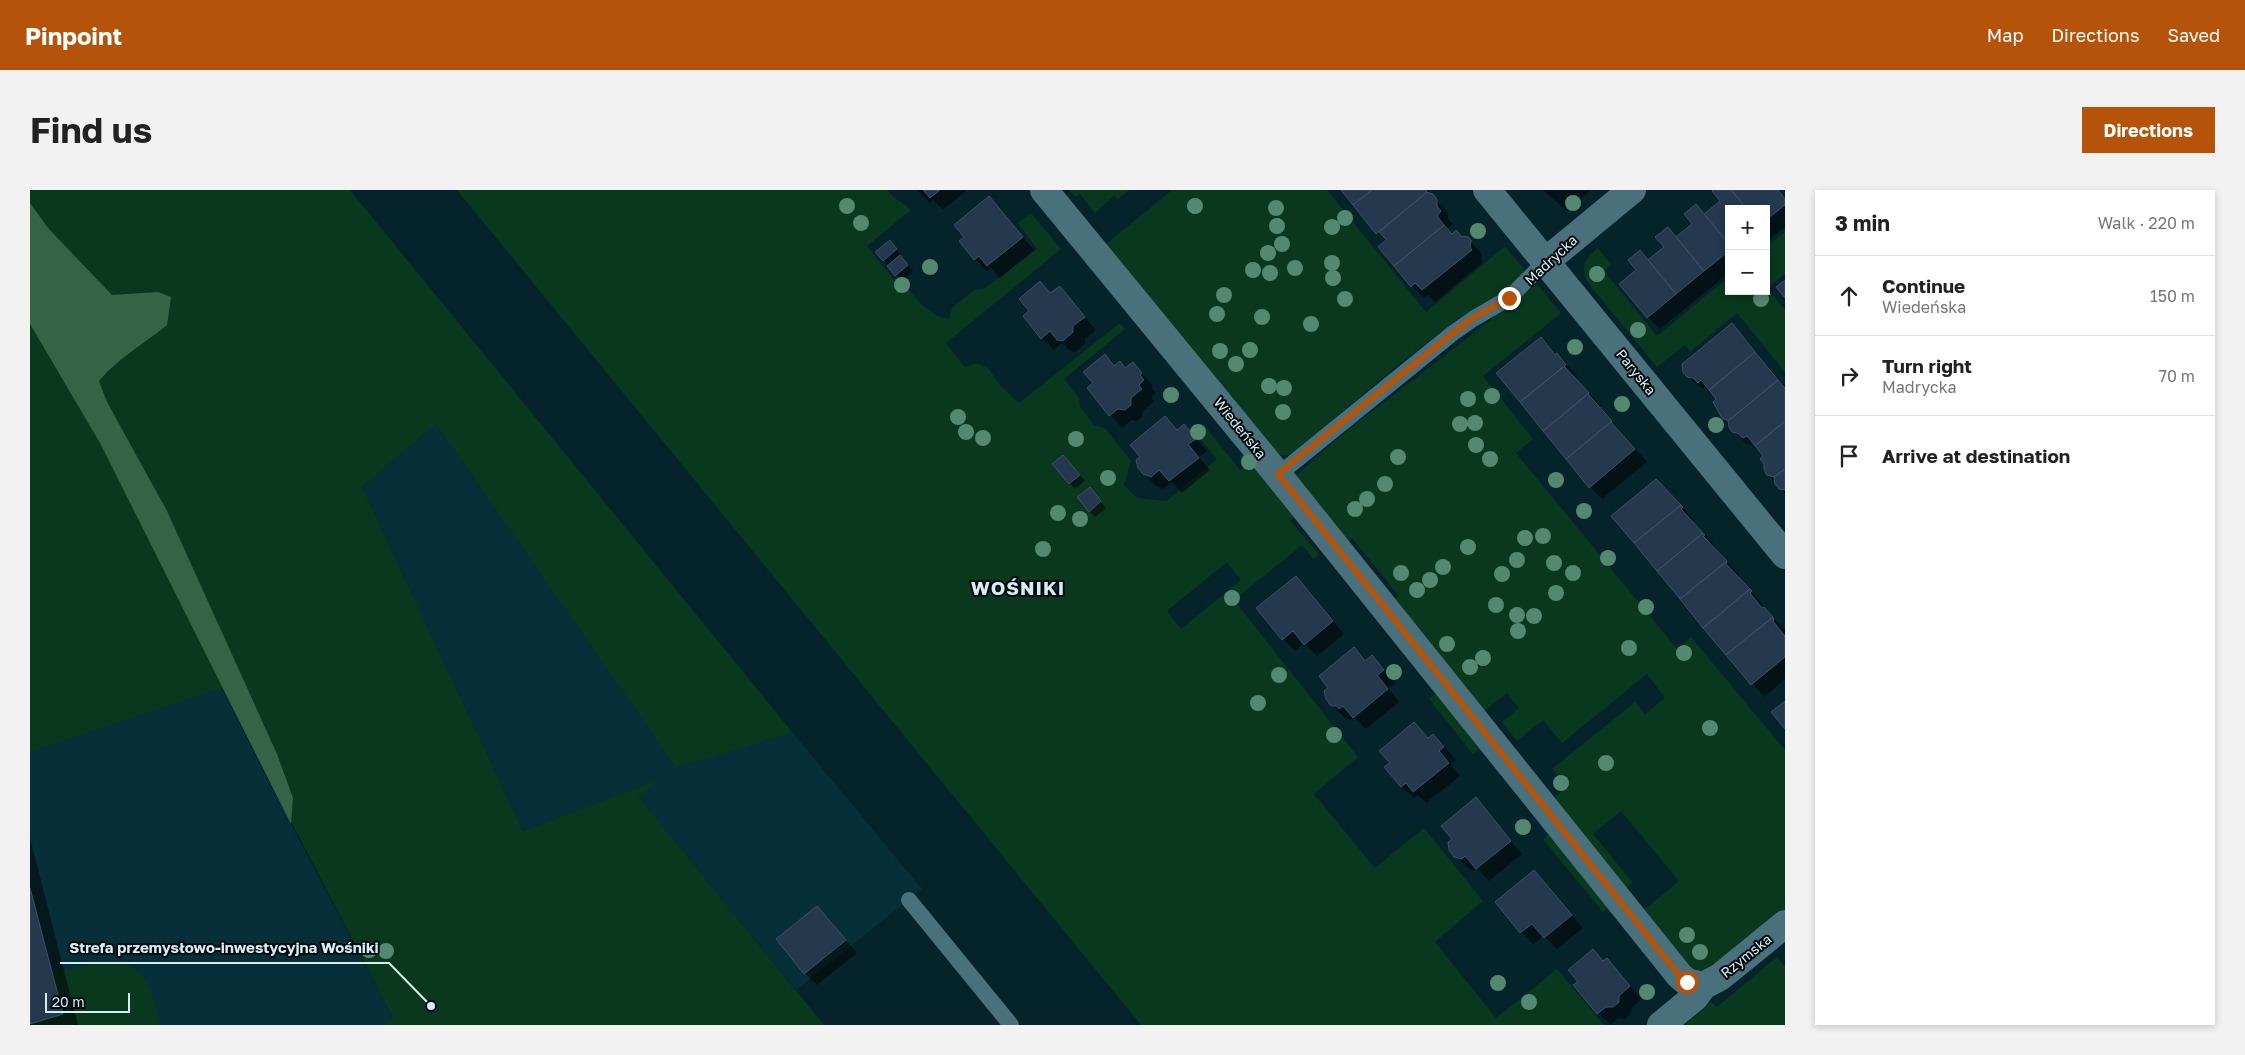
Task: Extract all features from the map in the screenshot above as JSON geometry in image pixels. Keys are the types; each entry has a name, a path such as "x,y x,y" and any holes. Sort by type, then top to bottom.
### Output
{"street":[{"name":"Wiedeńska","path":"1044,190 1278,474 1679,975 1687,982 1703,986"},
{"name":"Paryska","path":"1487,190 1785,554"},
{"name":"Madrycka","path":"1546,261 1632,190"},
{"name":"Rzymska","path":"1661,1025 1694,997 1703,986 1720,977 1785,924"}],"lane":[{"name":"Madrycka","path":"1278,474 1453,333 1473,318 1509,298 1546,261"},
{"path":"909,900 1011,1025"}],"shaded area":[{"path":"436,424 676,766 793,733 922,889 796,990 639,797 659,780 523,831 362,487"},
{"path":"100,443 263,771 393,1018 455,1025 30,1025 30,460"}],"green space":[{"path":"30,190 350,190 793,733 676,767 436,424 362,487 523,831 661,779 639,797 824,1025 382,1025 393,1018 222,688 30,752"},
{"path":"457,190 888,190 911,210 867,246 894,280 899,276 920,303 941,317 949,319 952,308 974,290 984,289 1037,249 1018,223 1031,213 1061,249 946,343 965,367 977,363 989,369 999,384 1019,403 1120,323 1125,329 1064,379 1079,398 1080,407 1094,425 1105,428 1131,461 1124,485 1137,498 1167,501 1217,459 1195,433 1204,425 1240,470 1247,465 1240,456 1246,450 1295,516 1290,521 1319,554 1313,559 1303,546 1300,547 1234,600 1358,757 1314,794 1375,868 1424,828 1483,901 1435,942 1496,1018 1557,969 1604,1025 1141,1025","holes":["1227,562 1241,580 1181,629 1167,611"]},
{"path":"1069,190 1129,190 1118,199 1114,196 1095,213 1080,194 1075,197"},
{"path":"1172,190 1327,190 1426,312 1505,246 1527,273 1505,292 1459,318 1395,367 1297,451 1289,455 1277,455 1105,245"},
{"path":"30,203 48,228 112,295 158,292 171,297 167,325 123,358 99,381 107,402 167,511 277,754 293,798 291,824 100,443 30,324"},
{"path":"1785,232 1785,274 1770,286 1770,250 1770,244"},
{"path":"1598,248 1611,265 1604,271 1657,336 1725,280 1725,295 1770,295 1770,292 1785,310 1785,372 1737,313 1690,352 1685,345 1657,367 1588,283 1584,273 1585,264"},
{"path":"1537,284 1561,313 1483,376 1533,439 1516,453 1677,649 1691,637 1785,750 1785,911 1716,967 1700,972 1687,964 1644,910 1679,881 1621,811 1593,834 1633,883 1626,888 1554,798 1567,786 1552,769 1635,702 1645,714 1665,698 1647,674 1562,743 1543,720 1517,741 1502,722 1519,708 1507,693 1483,712 1394,599 1399,596 1352,538 1346,543 1292,479 1343,434"},
{"path":"1438,692 1482,747 1473,754 1429,699"},
{"path":"1551,832 1611,905 1603,912 1543,839"},
{"path":"1777,957 1785,967 1785,1025 1685,1025 1711,1002 1717,1007"},
{"path":"103,961 118,962 138,972 150,990 161,1025 30,1025 52,974"}],"building":[{"path":"923,190 940,190 930,198"},
{"path":"1341,190 1372,190 1353,205"},
{"path":"1372,190 1426,190 1427,192 1376,234 1353,205"},
{"path":"1731,190 1744,205 1725,205 1725,239 1704,214 1720,201 1712,191"},
{"path":"1778,190 1785,199 1785,205 1770,217 1770,205 1744,205 1732,191"},
{"path":"1427,192 1433,194 1437,199 1437,206 1441,211 1437,216 1444,225 1394,266 1378,247 1386,240 1379,232"},
{"path":"989,196 1023,237 987,266 979,256 974,260 959,241 964,237 954,225"},
{"path":"1696,204 1725,239 1725,254 1704,271 1676,237 1692,224 1684,214"},
{"path":"1444,225 1452,234 1456,230 1461,236 1468,237 1471,240 1470,247 1472,250 1422,290 1415,283 1411,287 1394,266"},
{"path":"1668,227 1704,271 1676,294 1648,260 1664,247 1655,237"},
{"path":"890,240 897,249 883,261 875,252"},
{"path":"1640,250 1676,294 1647,318 1619,284 1636,270 1628,260"},
{"path":"900,255 908,265 895,276 887,266"},
{"path":"1785,280 1785,298 1776,287"},
{"path":"1040,281 1050,293 1060,286 1085,317 1073,326 1073,332 1063,341 1057,340 1050,331 1041,339 1023,316 1029,311 1019,299"},
{"path":"1732,323 1755,352 1709,390 1701,380 1698,383 1693,378 1687,377 1683,372 1682,364"},
{"path":"1541,337 1555,355 1557,353 1566,365 1520,402 1496,373"},
{"path":"1755,352 1778,380 1728,421 1722,418 1713,402 1716,399 1709,390"},
{"path":"1105,354 1114,366 1120,361 1125,368 1133,362 1142,373 1140,375 1144,380 1139,385 1142,389 1131,398 1131,405 1125,410 1118,409 1109,416 1087,388 1093,383 1083,372"},
{"path":"1564,366 1589,393 1543,431 1520,402"},
{"path":"1778,380 1785,388 1785,421 1755,446 1747,436 1743,438 1737,433 1732,432 1728,421"},
{"path":"1588,394 1612,421 1566,459 1543,431"},
{"path":"1165,416 1177,430 1184,424 1196,439 1188,444 1199,458 1169,481 1159,470 1151,477 1143,474 1138,468 1136,460 1140,457 1130,445"},
{"path":"1785,421 1785,469 1774,477 1767,475 1764,470 1764,464 1760,459 1763,456 1755,446"},
{"path":"1611,422 1635,449 1589,488 1566,459"},
{"path":"1063,455 1080,475 1069,484 1052,464"},
{"path":"1785,469 1785,490 1779,489 1775,484 1774,477"},
{"path":"1656,479 1681,505 1634,543 1611,516"},
{"path":"1090,487 1101,501 1089,512 1077,497"},
{"path":"1681,505 1683,507 1681,509 1703,533 1657,571 1634,543"},
{"path":"1703,533 1705,535 1703,536 1727,561 1680,599 1657,571"},
{"path":"1727,561 1726,564 1750,589 1703,628 1680,599"},
{"path":"1296,576 1333,621 1304,645 1293,631 1282,640 1256,608"},
{"path":"1750,589 1752,591 1750,593 1762,608 1764,607 1773,617 1726,655 1703,628"},
{"path":"1773,617 1773,621 1785,636 1785,657 1751,685 1726,655"},
{"path":"1354,647 1365,661 1372,655 1384,670 1377,675 1388,689 1353,718 1343,706 1339,709 1337,706 1331,706 1326,699 1324,691 1328,688 1319,676"},
{"path":"1785,701 1785,729 1771,712"},
{"path":"1414,722 1428,738 1433,734 1444,747 1439,751 1449,763 1413,792 1406,783 1401,787 1384,767 1390,763 1379,751"},
{"path":"1476,797 1511,841 1476,869 1465,856 1462,859 1454,857 1449,850 1448,842 1452,839 1441,826"},
{"path":"1534,870 1572,915 1544,938 1532,924 1520,933 1495,902"},
{"path":"30,888 63,1014 30,1024"},
{"path":"817,906 846,940 804,974 776,939"},
{"path":"1593,949 1603,961 1607,958 1630,986 1619,996 1619,1002 1613,1007 1606,1007 1597,1014 1573,985 1578,982 1568,970"}],"place":[{"name":"Strefa przemysłowo-inwestycyjna Wośniki","path":"431,1006"}],"district":[{"name":"WOŚNIKI","path":"1018,588"}],"route":[{"path":"1509,298 1473,318 1453,333 1278,474 1679,975 1687,982"}]}
